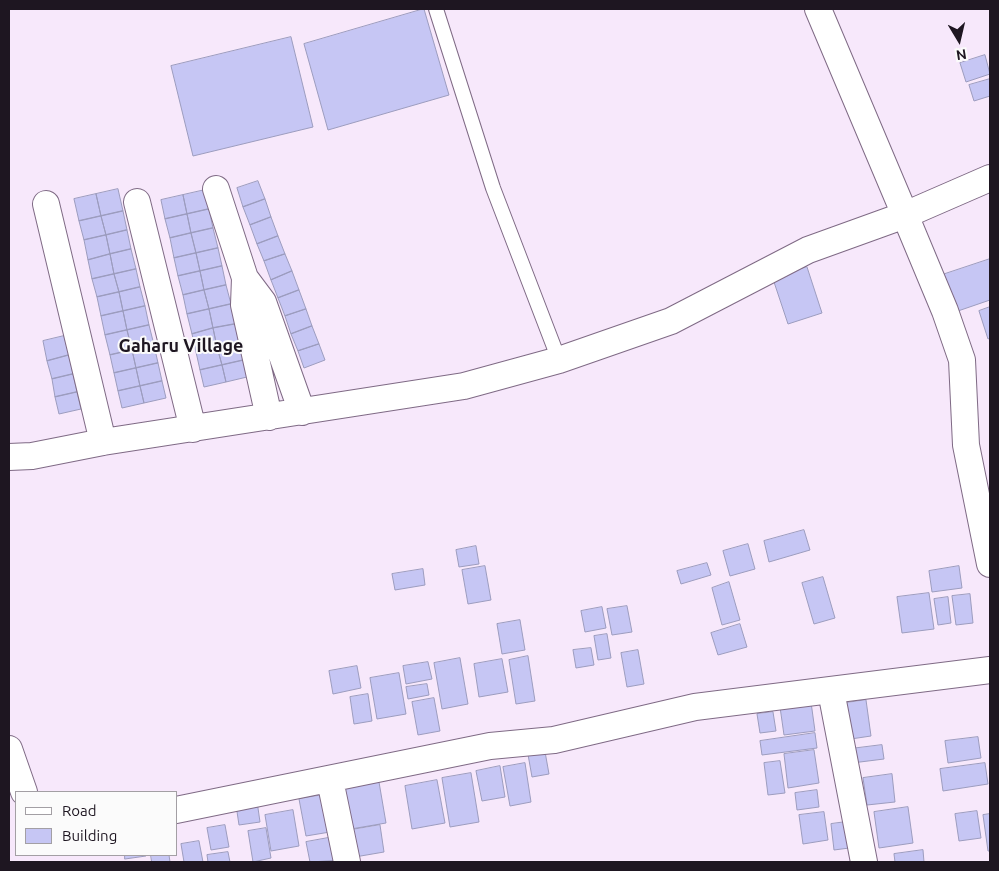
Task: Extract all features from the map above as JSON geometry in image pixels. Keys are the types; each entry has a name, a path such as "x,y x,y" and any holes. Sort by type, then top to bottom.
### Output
{"street":[{"path":"818,9 945,311 962,360 966,445 990,564"},
{"path":"11,450 32,456 103,442 464,386 559,360 671,321 808,250 905,215 990,178"},
{"path":"216,189 245,278 263,302 302,412"},
{"path":"137,202 193,429"},
{"path":"46,204 103,442"},
{"path":"245,278 244,305 270,417"},
{"path":"178,810 490,746 554,740 695,707 990,670"},
{"path":"830,691 864,862"},
{"path":"9,749 24,791"},
{"path":"330,780 347,862"}],"lane":[{"path":"436,9 493,188 559,360"}],"building":[{"path":"424,9 449,95 328,130 304,44"},
{"path":"291,37 313,127 193,156 171,66"},
{"path":"985,55 990,74 966,82 960,63"},
{"path":"990,79 990,96 974,101 969,85"},
{"path":"258,181 265,199 243,207 237,188"},
{"path":"118,189 123,211 101,216 96,194"},
{"path":"205,190 209,209 187,214 183,195"},
{"path":"96,194 101,216 79,221 74,199"},
{"path":"183,195 187,214 165,219 161,200"},
{"path":"265,199 271,217 250,225 243,207"},
{"path":"209,209 213,228 191,233 187,214"},
{"path":"123,211 127,230 106,235 101,216"},
{"path":"187,214 191,233 170,238 165,219"},
{"path":"101,216 106,235 84,240 79,221"},
{"path":"271,217 278,236 257,244 250,225"},
{"path":"213,228 218,248 196,253 191,233"},
{"path":"127,230 131,249 110,254 106,235"},
{"path":"191,233 196,253 174,258 170,238"},
{"path":"106,235 110,254 88,260 84,240"},
{"path":"278,236 285,254 264,261 257,244"},
{"path":"218,248 222,266 200,271 196,253"},
{"path":"131,249 136,269 114,274 110,254"},
{"path":"196,253 200,271 178,276 174,258"},
{"path":"110,254 114,274 92,279 88,260"},
{"path":"285,254 292,271 271,280 264,261"},
{"path":"990,259 990,300 955,312 942,275"},
{"path":"222,266 226,285 204,290 200,271"},
{"path":"807,267 822,313 788,324 773,279"},
{"path":"136,269 140,287 119,292 114,274"},
{"path":"200,271 204,290 183,295 178,276"},
{"path":"292,271 299,290 278,298 271,280"},
{"path":"114,274 119,292 97,297 92,279"},
{"path":"226,285 231,304 209,309 204,290"},
{"path":"140,287 145,306 123,311 119,292"},
{"path":"204,290 209,309 187,314 183,295"},
{"path":"299,290 306,309 285,316 278,298"},
{"path":"119,292 123,311 101,316 97,297"},
{"path":"231,304 235,324 213,328 209,309"},
{"path":"145,306 149,325 127,330 123,311"},
{"path":"990,307 990,338 988,339 979,311"},
{"path":"209,309 213,328 192,334 187,314"},
{"path":"306,309 312,326 291,334 285,316"},
{"path":"123,311 127,330 105,335 101,316"},
{"path":"235,324 239,342 217,347 213,328"},
{"path":"149,325 154,345 132,350 127,330"},
{"path":"312,326 319,344 298,351 291,334"},
{"path":"213,328 217,347 196,352 192,334"},
{"path":"127,330 132,350 110,355 105,335"},
{"path":"64,336 69,355 47,361 43,341"},
{"path":"239,342 244,360 222,365 217,347"},
{"path":"319,344 325,360 304,368 298,351"},
{"path":"154,345 158,363 136,368 132,350"},
{"path":"217,347 222,365 200,370 196,352"},
{"path":"132,350 136,368 114,373 110,355"},
{"path":"69,355 73,374 52,379 47,361"},
{"path":"244,360 247,377 226,382 222,365"},
{"path":"158,363 162,381 140,386 136,368"},
{"path":"222,365 226,382 204,387 200,370"},
{"path":"136,368 140,386 118,391 114,373"},
{"path":"73,374 77,392 55,397 52,379"},
{"path":"162,381 166,398 144,403 140,386"},
{"path":"140,386 144,403 122,408 118,391"},
{"path":"77,392 81,409 59,414 55,397"},
{"path":"804,530 810,550 769,562 764,541"},
{"path":"748,544 755,569 730,576 723,551"},
{"path":"476,546 479,564 459,567 456,550"},
{"path":"707,563 711,575 681,584 677,571"},
{"path":"485,566 491,600 468,604 462,570"},
{"path":"959,566 962,588 932,592 929,571"},
{"path":"423,569 425,585 395,590 392,574"},
{"path":"823,577 835,618 814,624 802,583"},
{"path":"729,582 740,620 722,625 712,588"},
{"path":"929,593 934,629 902,633 897,597"},
{"path":"970,594 973,623 956,625 952,596"},
{"path":"948,597 951,623 938,625 934,599"},
{"path":"627,606 632,632 612,635 607,609"},
{"path":"602,607 606,628 585,632 581,611"},
{"path":"520,620 525,650 502,654 497,624"},
{"path":"740,624 747,647 718,655 711,633"},
{"path":"607,634 611,658 598,660 594,636"},
{"path":"591,648 594,665 576,668 573,650"},
{"path":"638,650 644,684 627,687 621,653"},
{"path":"528,656 535,701 516,704 509,660"},
{"path":"460,658 468,704 442,709 434,663"},
{"path":"502,659 508,692 479,697 474,664"},
{"path":"428,662 432,679 406,684 403,666"},
{"path":"357,666 361,688 333,694 329,671"},
{"path":"399,673 406,714 377,719 370,678"},
{"path":"427,684 429,695 408,699 406,687"},
{"path":"368,694 372,721 354,724 350,697"},
{"path":"810,695 815,731 784,735 779,700"},
{"path":"434,698 440,731 418,735 412,702"},
{"path":"866,700 871,736 844,740 839,704"},
{"path":"773,712 776,731 760,733 757,714"},
{"path":"815,733 817,748 762,755 760,741"},
{"path":"978,737 981,758 948,763 945,741"},
{"path":"882,745 884,759 852,763 850,749"},
{"path":"544,746 549,774 532,777 527,749"},
{"path":"814,750 819,783 788,788 784,754"},
{"path":"780,761 785,793 768,795 764,763"},
{"path":"525,763 531,802 510,806 503,767"},
{"path":"985,763 988,784 943,791 940,769"},
{"path":"500,766 505,797 482,801 476,771"},
{"path":"471,773 479,822 450,827 442,778"},
{"path":"892,774 895,802 867,805 863,778"},
{"path":"437,780 445,823 412,829 405,786"},
{"path":"379,782 386,823 351,829 344,788"},
{"path":"817,790 819,807 797,810 795,793"},
{"path":"323,795 330,832 306,836 299,799"},
{"path":"257,801 260,822 239,825 236,805"},
{"path":"908,807 913,843 879,848 874,812"},
{"path":"293,810 299,846 271,851 265,815"},
{"path":"977,811 981,838 959,841 955,814"},
{"path":"824,812 828,840 803,844 799,815"},
{"path":"990,814 990,851 988,851 983,815"},
{"path":"853,821 857,847 834,850 831,824"},
{"path":"225,825 229,847 211,850 207,828"},
{"path":"380,825 384,852 349,858 345,831"},
{"path":"266,828 271,858 253,862 248,831"},
{"path":"339,836 343,860 310,862 306,842"},
{"path":"199,841 203,862 184,862 181,844"},
{"path":"923,850 924,862 895,862 894,854"},
{"path":"228,852 230,862 208,862 207,855"},
{"path":"125,856 146,856 125,859"},
{"path":"151,856 169,856 170,862 152,862"}],"district":[{"name":"Gaharu Village","path":"181,346"}]}
